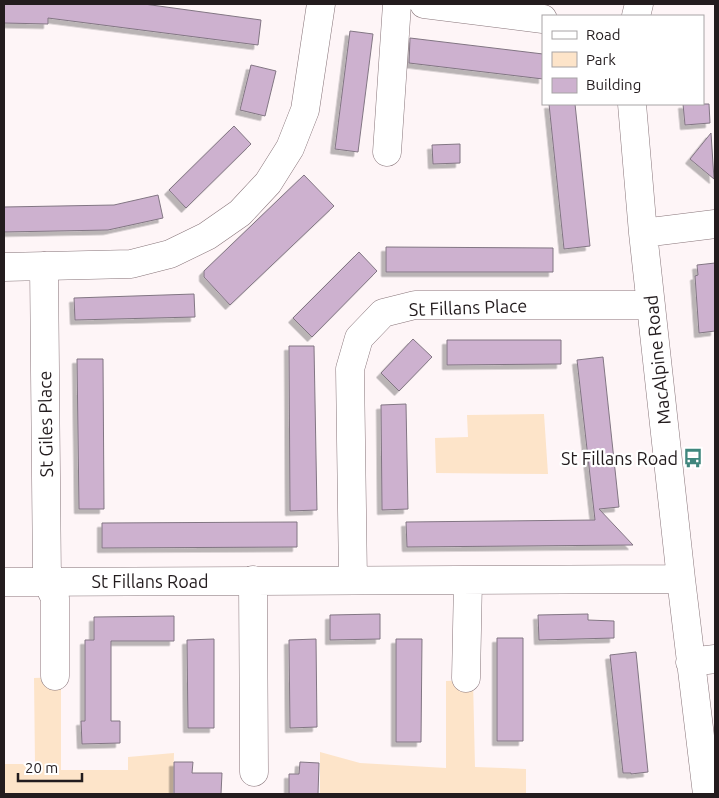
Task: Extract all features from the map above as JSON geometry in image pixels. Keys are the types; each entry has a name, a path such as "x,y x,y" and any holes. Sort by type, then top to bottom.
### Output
{"street":[{"path":"4,267 130,264 170,254 207,236 240,213 268,183 277,169 290,148 305,110 321,4"},
{"path":"387,152 398,4"},
{"path":"424,4 542,19"},
{"name":"MacAlpine Road","path":"632,105 643,233 681,579 703,660 707,794"},
{"path":"643,233 715,224"},
{"name":"St Giles Place","path":"44,266 47,581"},
{"name":"St Fillans Place","path":"353,580 350,368 359,338 384,313 415,305 652,305"},
{"name":"St Fillans Road","path":"4,582 681,579"},
{"path":"253,580 254,772"},
{"path":"47,581 55,598 55,676"},
{"path":"466,678 468,581"}],"green space":[{"path":"544,414 548,474 436,473 435,438 468,437 467,415"},
{"path":"61,677 61,770 128,770 128,757 174,753 173,794 4,794 4,764 35,764 34,678"},
{"path":"473,680 475,767 526,769 526,794 320,794 320,752 360,763 446,768 446,681"}],"building":[{"path":"4,4 144,4 261,20 258,45 48,18 48,24 4,23"},
{"path":"350,31 373,34 358,152 335,149"},
{"path":"410,38 542,54 542,79 409,63"},
{"path":"251,65 276,71 265,116 240,110"},
{"path":"709,104 710,123 685,125 683,105"},
{"path":"549,105 575,105 590,246 564,249"},
{"path":"234,126 251,144 186,208 169,190"},
{"path":"711,133 714,179 690,159"},
{"path":"460,144 460,163 433,164 432,145"},
{"path":"304,175 334,206 230,305 204,277 204,271"},
{"path":"158,195 163,218 108,230 4,232 4,207 114,205"},
{"path":"386,247 553,248 553,272 386,272"},
{"path":"359,252 377,271 312,337 293,318"},
{"path":"715,263 715,331 699,333 695,276 698,275 697,265"},
{"path":"194,294 195,317 75,320 74,298"},
{"path":"413,339 432,357 399,391 381,373"},
{"path":"447,340 561,340 561,364 447,365"},
{"path":"289,346 314,346 317,510 290,511"},
{"path":"603,357 619,507 599,509 633,545 407,547 406,522 595,520 577,360"},
{"path":"77,359 103,359 104,509 79,509"},
{"path":"406,404 408,509 382,510 381,405"},
{"path":"297,522 297,547 102,548 102,523"},
{"path":"380,614 380,639 330,640 330,615"},
{"path":"588,614 588,620 614,621 614,638 539,640 538,615"},
{"path":"174,616 174,641 111,641 111,721 120,721 120,743 82,744 81,721 85,721 85,640 94,640 94,617"},
{"path":"497,638 523,638 523,741 497,741"},
{"path":"214,639 214,728 188,728 187,640"},
{"path":"316,639 317,727 290,728 289,640"},
{"path":"396,639 422,639 421,742 396,742"},
{"path":"636,652 648,772 631,774 623,773 610,655"},
{"path":"174,762 193,762 192,773 222,773 221,794 174,794"},
{"path":"300,762 319,763 318,794 289,794 289,774 299,774"}],"place":[{"name":"St Fillans Road","path":"693,458"}]}
